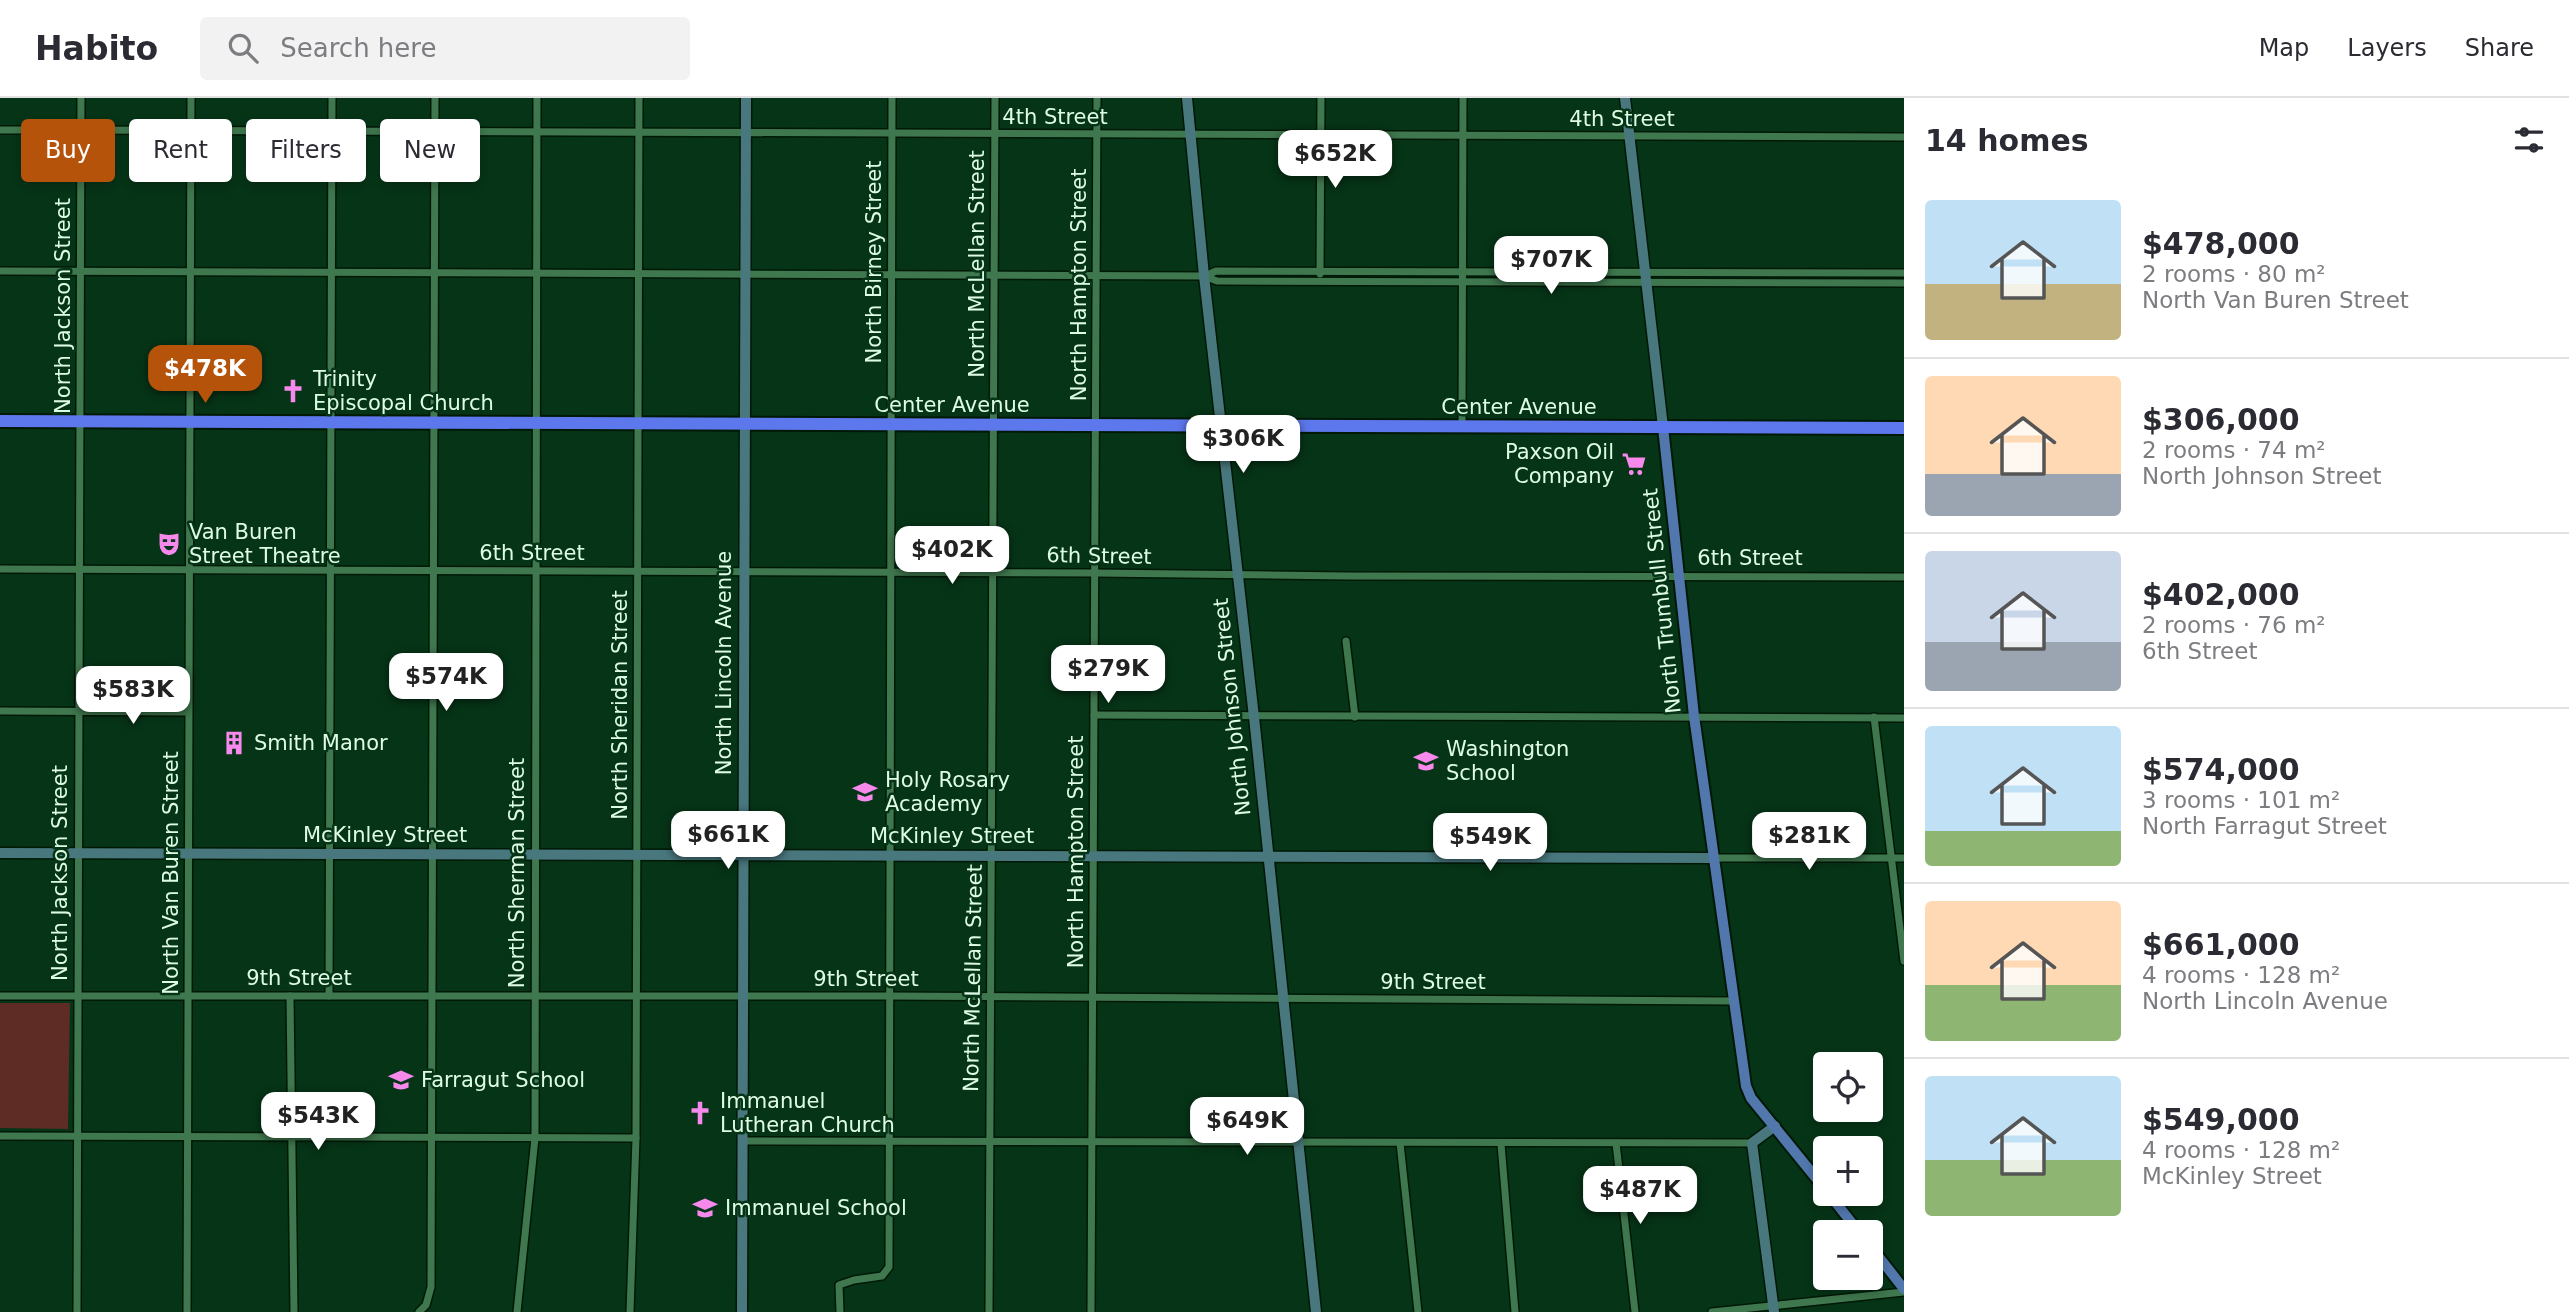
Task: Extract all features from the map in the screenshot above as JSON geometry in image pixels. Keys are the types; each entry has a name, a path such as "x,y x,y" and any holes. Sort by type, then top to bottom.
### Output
{"highway":[{"name":"Center Avenue","path":"0,421 1904,428"}],"main road":[{"name":"North Trumbull Street","path":"1662,427 1694,716 1743,1073 1751,1098 1775,1126"},
{"path":"1775,1126 1813,1174"},
{"path":"1838,1206 1850,1220"},
{"path":"1883,1263 1904,1291"}],"street":[{"name":"North Jackson Street","path":"80,98 80,119"},
{"name":"North Van Buren Street","path":"191,98 191,119"},
{"path":"332,98 332,119"},
{"path":"435,98 435,119"},
{"name":"North Sherman Street","path":"517,1312 535,1138 537,98"},
{"name":"North Sheridan Street","path":"631,1312 636,1138 639,98"},
{"name":"North Lincoln Avenue","path":"742,1312 746,98"},
{"name":"North Birney Street","path":"840,1312 839,1285 882,1276 888,1267 892,98"},
{"name":"North McLellan Street","path":"989,1312 995,98"},
{"name":"North Hampton Street","path":"1091,1312 1097,98"},
{"name":"North Johnson Street","path":"1187,98 1316,1312"},
{"path":"1320,281 1321,98"},
{"path":"1462,425 1464,98"},
{"name":"North Trumbull Street","path":"1625,98 1662,427"},
{"path":"0,130 21,130"},
{"name":"4th Street","path":"480,131 1904,136"},
{"name":"North Jackson Street","path":"77,1312 80,182"},
{"name":"North Van Buren Street","path":"187,1312 191,182"},
{"path":"329,996 332,182"},
{"path":"419,1312 426,1305 431,1287 435,182"},
{"path":"0,271 1204,276 1217,281 1461,282 1904,272"},
{"path":"1204,276 1216,271 1462,271 1904,282"},
{"path":"1825,272 1825,282"},
{"name":"6th Street","path":"0,569 1095,573 1238,576 1904,576"},
{"path":"1346,641 1355,717"},
{"path":"0,711 188,712"},
{"path":"1094,715 1904,718"},
{"path":"1874,718 1904,961"},
{"name":"McKinley Street","path":"0,853 1904,858"},
{"name":"9th Street","path":"0,996 888,996 1732,1001"},
{"path":"290,996 294,1312"},
{"path":"742,1141 1752,1143 1775,1126"},
{"path":"0,1136 636,1138"},
{"path":"1400,1143 1418,1312"},
{"path":"1616,1143 1635,1312"},
{"path":"1752,1143 1774,1309"},
{"path":"1501,1144 1515,1312"},
{"path":"1712,1312 1774,1309 1904,1291"}],"shaded area":[{"path":"0,1003 70,1003 68,1129 0,1128"}],"place":[{"name":"Trinity Episcopal Church","path":"293,391"},
{"name":"Paxson Oil Company","path":"1634,464"},
{"name":"Van Buren Street Theatre","path":"169,544"},
{"name":"Smith Manor","path":"234,743"},
{"name":"Washington School","path":"1426,761"},
{"name":"Holy Rosary Academy","path":"865,792"},
{"name":"Farragut School","path":"401,1080"},
{"name":"Immanuel Lutheran Church","path":"700,1113"},
{"name":"Immanuel School","path":"705,1208"}]}
